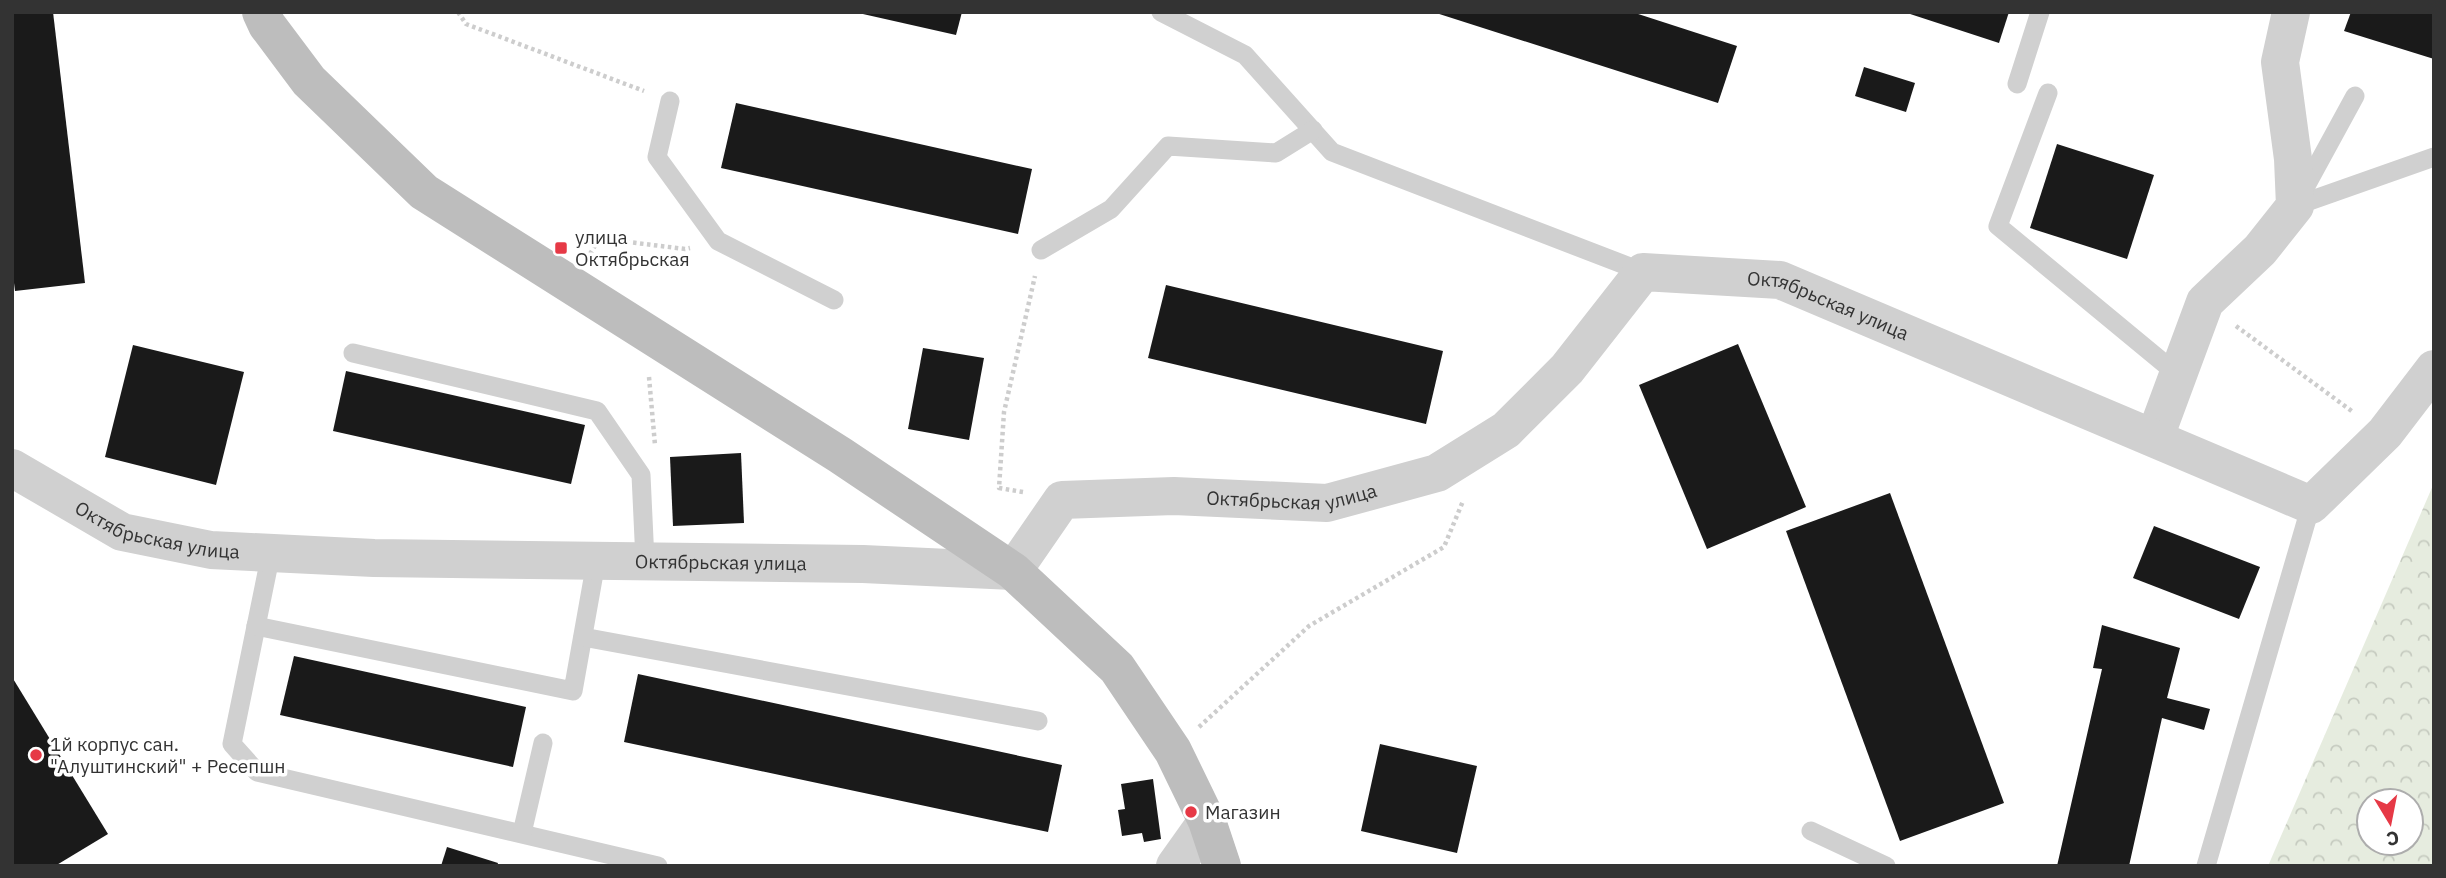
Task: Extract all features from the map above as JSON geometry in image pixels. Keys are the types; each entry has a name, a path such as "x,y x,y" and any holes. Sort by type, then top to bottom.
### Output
{"main road":[{"path":"261,12 267,25 309,81 424,192 840,455 1013,571 1117,668 1173,751 1207,821 1222,866"}],"street":[{"path":"2155,437 2205,302 2260,250 2295,206 2293,159 2280,62 2291,12"},
{"name":"Октябрьская улица","path":"1062,500 1174,496 1327,503 1437,473 1506,430 1567,369 1643,272 1780,280 2311,505"},
{"path":"2311,505 2385,433 2434,369"},
{"name":"Октябрьская улица","path":"12,467 122,532 211,550 374,558 863,564 1013,571"},
{"path":"1013,571 1062,500"},
{"path":"1175,866 1207,821"}],"lane":[{"path":"1161,12 1245,55 1332,152 1643,272"},
{"path":"2017,83 2040,12"},
{"path":"2048,93 1998,226 2177,374"},
{"path":"2295,206 2355,96"},
{"path":"670,101 657,157 718,241 834,300"},
{"path":"1041,250 1111,209 1168,146 1276,153 1313,131"},
{"path":"2295,206 2434,157"},
{"path":"353,352 597,411 641,475 645,561"},
{"path":"2206,866 2311,505"},
{"path":"271,553 232,744 257,772 658,866"},
{"path":"256,626 573,691 596,562"},
{"path":"583,638 1038,721"},
{"path":"522,833 543,743"},
{"path":"1811,831 1886,866"}],"path":[{"path":"457,12 466,24 670,101"},
{"path":"620,241 685,249 718,241"},
{"path":"1041,250 1004,412 999,488 1062,500"},
{"path":"2205,302 2330,398"},
{"path":"1173,751 1309,626 1444,547 1465,495"}],"green space":[{"path":"2434,483 2434,866 2268,866"}],"building":[{"path":"12,12 53,12 85,283 15,291 12,267"},
{"path":"854,12 962,12 956,35"},
{"path":"1433,12 1632,12 1737,46 1718,103"},
{"path":"1904,12 2009,12 1999,43"},
{"path":"2351,12 2434,12 2434,59 2344,31"},
{"path":"1864,67 1915,83 1906,112 1855,96"},
{"path":"736,103 1032,169 1018,234 721,168"},
{"path":"2057,144 2154,175 2127,259 2030,228"},
{"path":"1166,285 1443,351 1426,424 1148,358"},
{"path":"1738,344 1806,507 1707,549 1639,385"},
{"path":"133,345 244,372 216,485 105,457"},
{"path":"923,348 984,358 969,440 908,429"},
{"path":"346,371 585,425 571,484 333,431"},
{"path":"741,453 744,523 673,526 670,457"},
{"path":"1890,493 2004,803 1900,841 1786,531"},
{"path":"2154,526 2260,567 2239,619 2133,578"},
{"path":"2102,625 2180,648 2167,698 2210,709 2204,730 2162,718 2129,866 2057,866 2102,669 2093,668"},
{"path":"294,656 526,707 513,767 280,715"},
{"path":"638,674 1062,765 1048,832 624,742"},
{"name":"1й корпус сан. \"Алуштинский\" + Ресепшн","path":"12,677 108,834 55,866 12,866"},
{"path":"1380,744 1477,766 1457,853 1361,831"},
{"path":"1153,779 1161,839 1144,842 1142,833 1122,836 1118,810 1125,809 1121,784"},
{"path":"447,847 498,863 497,866 441,866"}],"place":[{"name":"улица Октябрьская","path":"561,248"},
{"name":"1й корпус сан. \"Алуштинский\" + Ресепшн","path":"36,755"},
{"name":"Магазин","path":"1191,812"}]}
